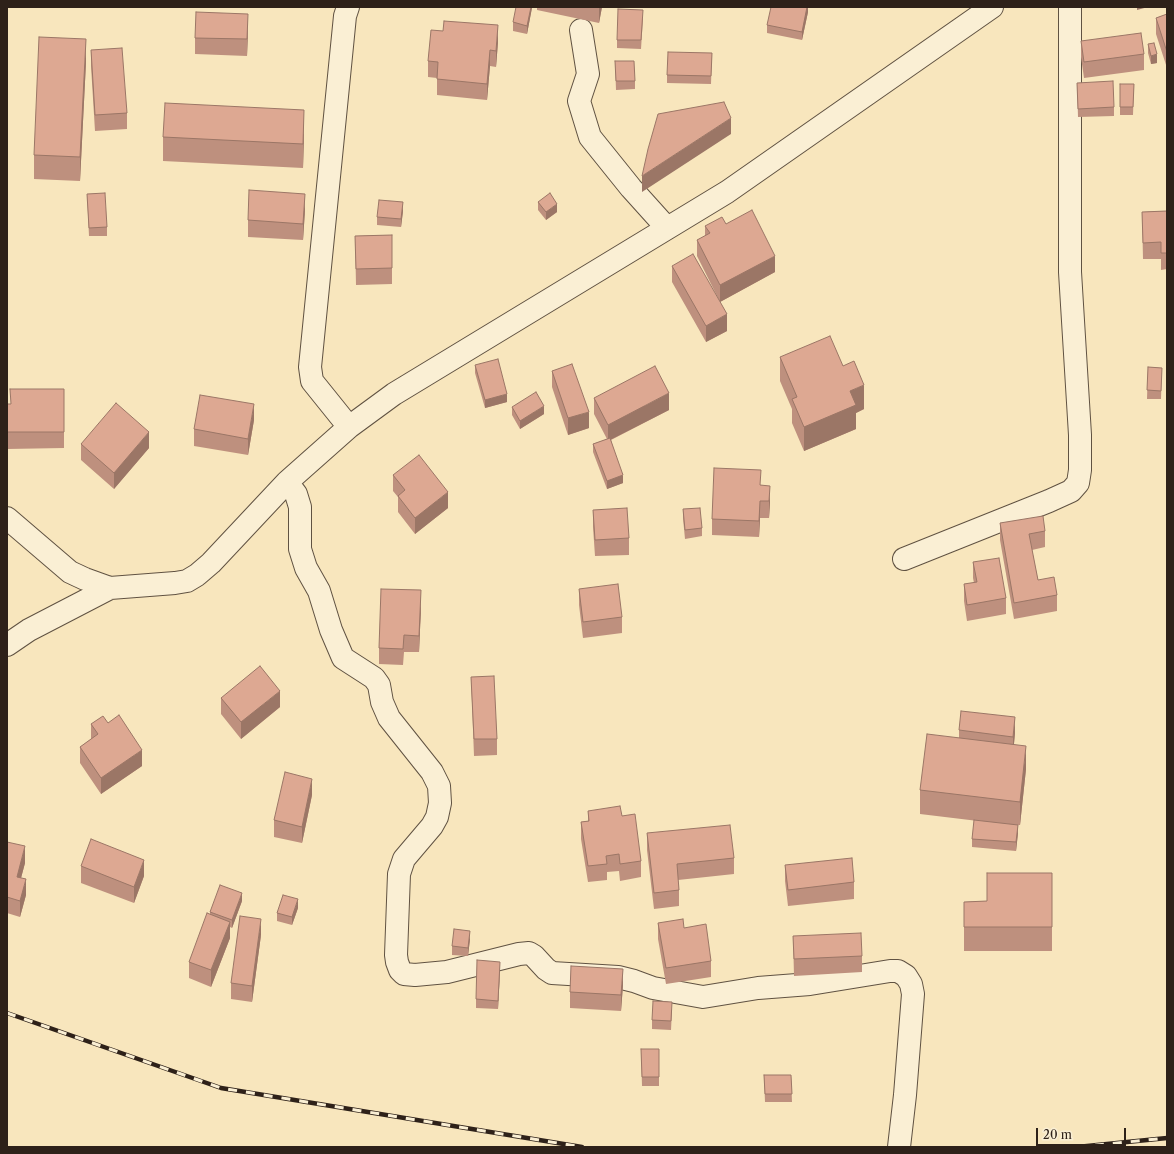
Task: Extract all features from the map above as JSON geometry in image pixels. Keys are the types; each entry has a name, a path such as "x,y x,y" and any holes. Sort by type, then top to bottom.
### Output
{"street":[{"path":"348,7 345,16 310,367 312,381 349,427"},
{"path":"7,645 29,630 110,588 175,583 187,581 197,575 211,563 287,482 349,427 394,394 727,192 992,7"},
{"path":"904,559 1049,501 1071,491 1078,483 1080,470 1080,435 1070,272 1070,7"},
{"path":"581,30 588,74 579,101 590,137 631,188 667,228"},
{"path":"287,482 296,494 300,506 300,549 306,568 319,591 331,630 343,658 374,678 379,685 382,702 389,718 432,772 439,786 440,803 437,817 432,826 404,859 399,874 396,955 400,970 404,974 414,975 447,972 518,954 528,954 534,956 546,969 552,973 618,977 654,988 703,997 758,988 810,984 898,971 906,976 911,984 913,994 913,1009 899,1147"},
{"path":"7,518 70,572 110,588"}],"building":[{"path":"516,7 531,7 527,26 513,22"},
{"path":"771,7 807,7 802,32 767,25"},
{"path":"618,9 643,10 641,40 617,40"},
{"path":"196,12 248,14 247,39 195,38"},
{"path":"1167,14 1167,52 1156,18"},
{"path":"444,21 498,25 496,51 490,50 487,84 437,79 438,62 428,61 431,30 443,31"},
{"path":"1141,33 1144,54 1084,62 1081,41"},
{"path":"39,37 86,39 80,157 34,155"},
{"path":"1154,43 1157,54 1151,56 1148,44"},
{"path":"122,48 127,113 95,115 91,50"},
{"path":"668,52 712,53 711,76 667,75"},
{"path":"615,61 634,61 635,81 616,81"},
{"path":"1113,81 1114,107 1078,109 1077,83"},
{"path":"1120,84 1134,84 1133,107 1120,107"},
{"path":"724,102 731,118 642,176 658,114"},
{"path":"165,103 304,110 303,144 163,137"},
{"path":"249,190 305,194 303,224 248,220"},
{"path":"105,193 107,227 89,228 87,194"},
{"path":"550,193 557,204 546,212 538,202"},
{"path":"379,200 403,202 401,219 377,217"},
{"path":"752,210 775,256 720,285 697,240 710,233 705,226 722,217 726,224"},
{"path":"1167,211 1167,253 1161,253 1161,242 1143,243 1142,212"},
{"path":"392,235 392,268 356,269 355,236"},
{"path":"693,254 727,314 706,326 672,266"},
{"path":"830,336 843,366 854,361 864,385 850,391 856,405 804,427 792,399 797,397 780,357"},
{"path":"498,359 507,394 485,400 475,365"},
{"path":"572,364 589,412 568,418 552,371"},
{"path":"655,366 669,393 608,425 594,398"},
{"path":"1148,367 1162,368 1161,391 1147,390"},
{"path":"10,389 64,389 64,432 7,432 7,404 11,404"},
{"path":"536,392 544,406 520,421 512,407"},
{"path":"200,395 254,404 248,439 194,429"},
{"path":"116,403 149,432 114,473 81,444"},
{"path":"610,438 623,475 607,481 593,444"},
{"path":"419,455 448,492 415,518 398,496 405,490 393,475"},
{"path":"714,468 761,470 760,485 770,486 769,501 760,501 759,521 712,519"},
{"path":"627,508 629,538 595,540 593,510"},
{"path":"700,508 702,528 685,530 683,509"},
{"path":"1043,516 1045,531 1029,534 1038,580 1054,577 1057,595 1014,603 1000,523"},
{"path":"999,558 1006,598 967,605 964,584 977,582 973,562"},
{"path":"618,584 622,617 583,622 579,589"},
{"path":"381,589 421,590 419,636 404,635 403,649 379,648"},
{"path":"260,666 280,691 241,722 221,698"},
{"path":"494,676 497,739 474,739 471,677"},
{"path":"961,711 1015,717 1013,737 959,730"},
{"path":"119,715 142,750 101,778 80,747 98,734 91,724 103,716 108,723"},
{"path":"927,734 1026,746 1020,802 920,790"},
{"path":"285,772 312,779 302,827 274,820"},
{"path":"620,806 622,816 635,814 641,861 620,864 619,854 606,856 607,864 588,866 581,822 589,821 588,811"},
{"path":"974,820 1018,825 1016,842 972,839"},
{"path":"730,825 734,858 677,864 679,890 654,893 647,833"},
{"path":"91,839 144,860 134,887 81,866"},
{"path":"7,842 25,846 17,877 26,879 20,901 7,897"},
{"path":"852,858 854,882 788,890 785,865"},
{"path":"987,873 1052,873 1052,927 964,927 964,902 987,901"},
{"path":"220,885 242,893 232,920 210,912"},
{"path":"283,895 298,899 292,917 277,913"},
{"path":"207,913 230,922 211,970 189,962"},
{"path":"240,916 261,919 252,986 231,983"},
{"path":"683,919 684,928 706,924 711,961 666,968 658,923"},
{"path":"454,929 470,931 468,948 452,946"},
{"path":"861,933 862,956 794,959 793,936"},
{"path":"477,960 500,962 498,1001 476,999"},
{"path":"571,966 623,969 621,995 570,992"},
{"path":"653,1001 672,1002 671,1021 652,1020"},
{"path":"641,1049 659,1049 659,1077 642,1077"},
{"path":"764,1075 791,1075 792,1094 765,1094"}],"railway":[{"path":"7,1013 221,1088 582,1147"},
{"path":"1077,1147 1167,1138"}]}
